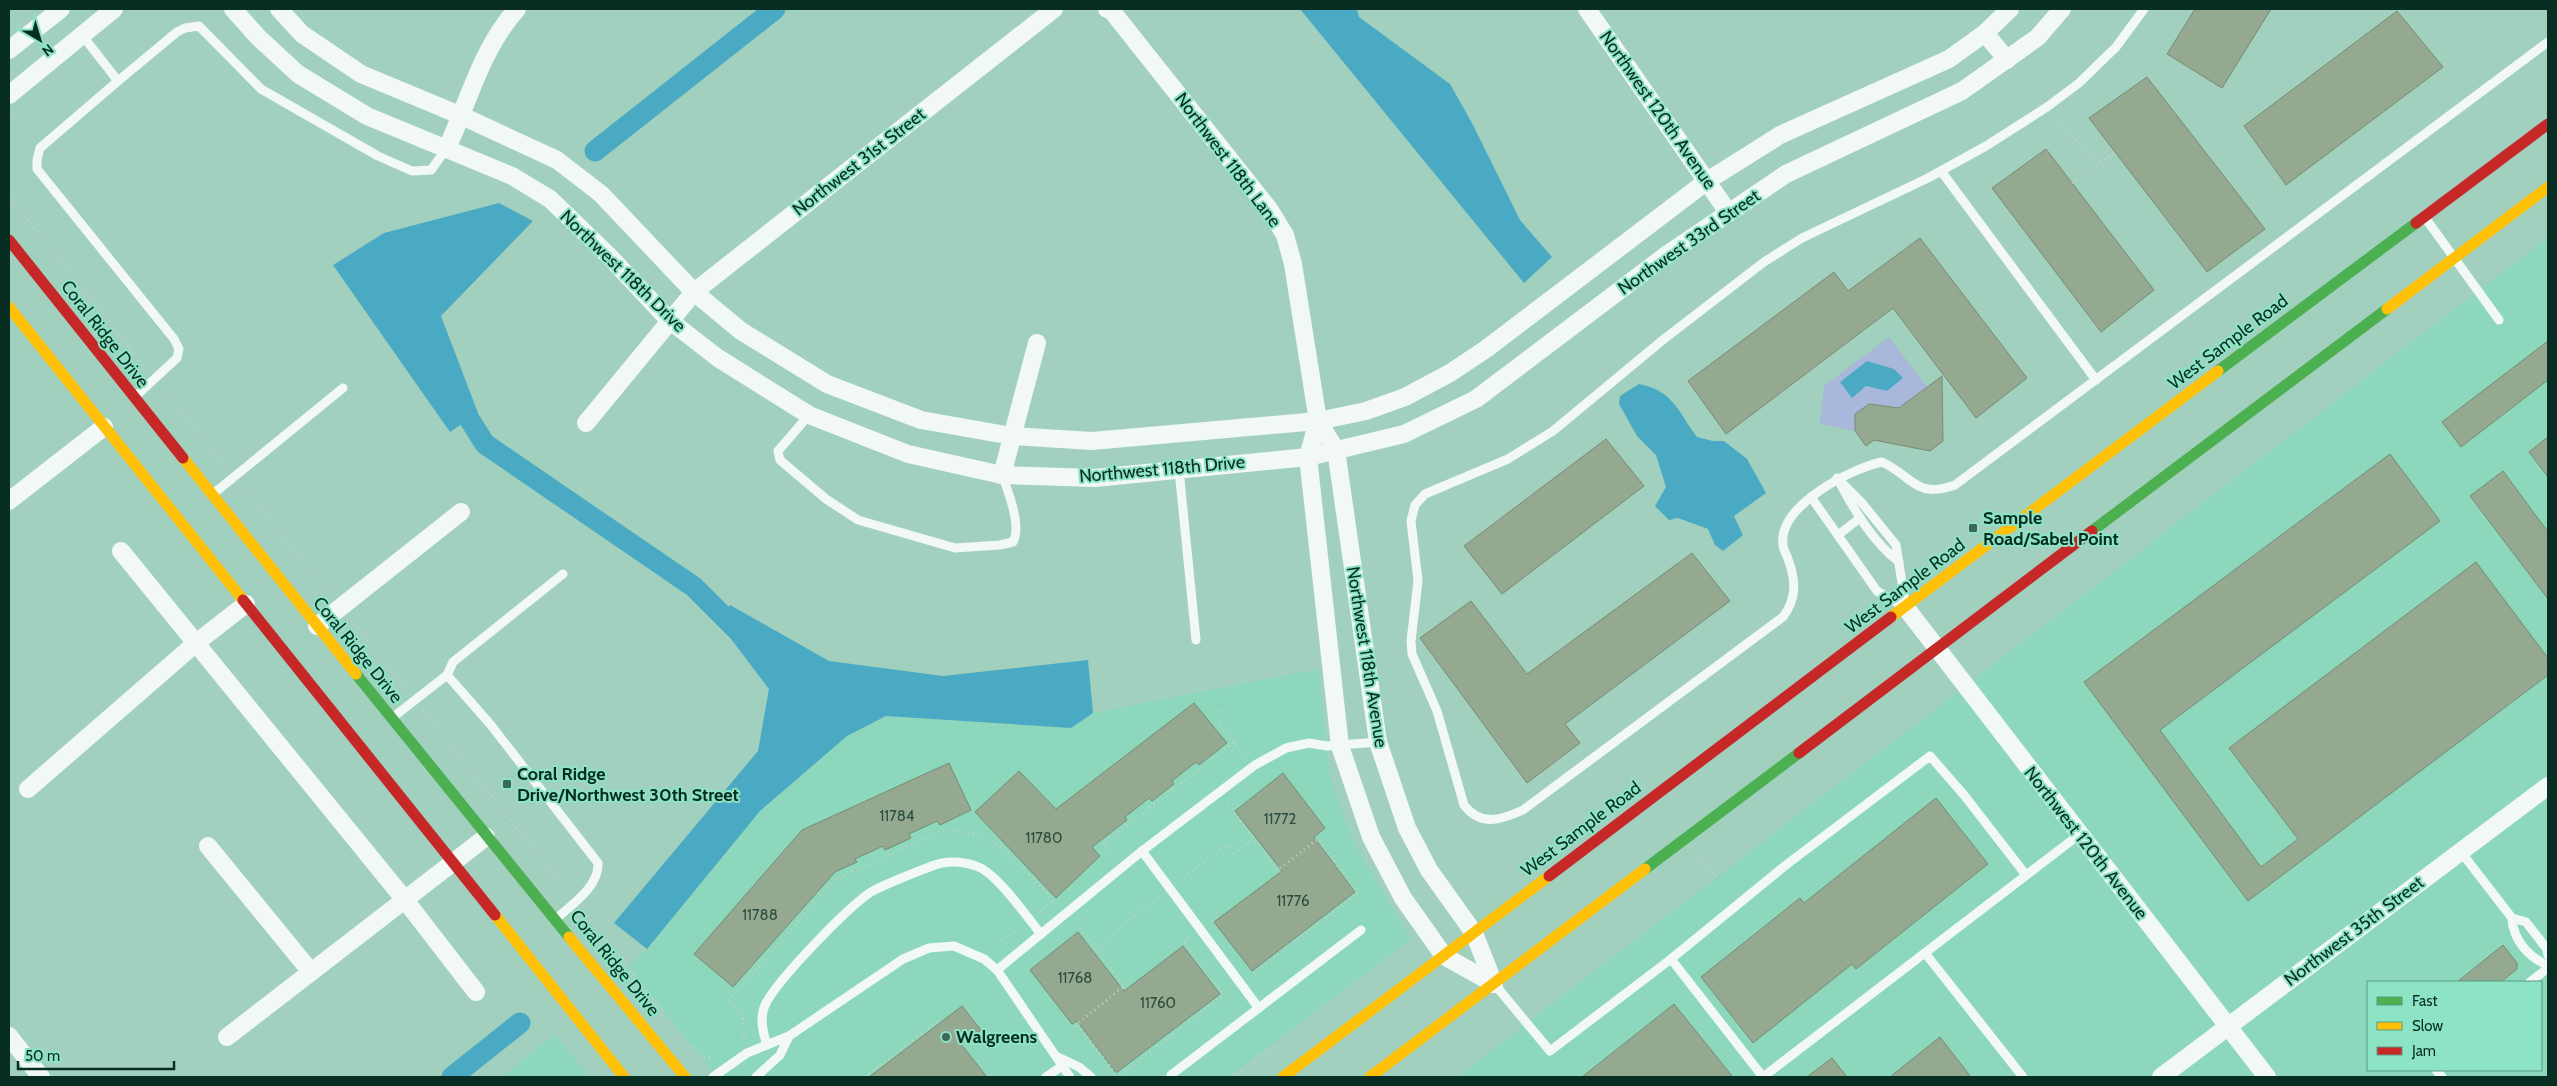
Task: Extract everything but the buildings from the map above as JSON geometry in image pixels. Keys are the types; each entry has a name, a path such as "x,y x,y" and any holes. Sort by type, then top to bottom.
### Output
{"main road":[{"name":"West Sample Road","path":"1284,1077 2548,124"},
{"path":"1370,1077 2548,187"},
{"name":"Coral Ridge Drive","path":"9,240 486,837 556,919 685,1077"},
{"path":"9,307 624,1077"}],"street":[{"path":"9,50 61,9"},
{"path":"9,95 114,9"},
{"name":"Northwest 118th Drive","path":"233,9 258,37 298,74 368,116 512,176 550,199 610,257 669,320 718,358 809,415 908,454 1002,475 1095,478 1308,457"},
{"name":"Northwest 118th Drive","path":"279,9 302,34 361,74 462,116 557,160 601,194 694,292 742,331 827,384 921,420 1012,436 1092,441 1318,421"},
{"path":"447,148 462,116 481,62 504,24 517,9"},
{"name":"Northwest 31st Street","path":"586,422 694,292 1054,9"},
{"name":"Northwest 118th Lane","path":"1107,9 1111,10 1269,209 1285,235 1293,264 1318,421"},
{"name":"Northwest 120th Avenue","path":"1587,9 1728,212"},
{"name":"Northwest 33rd Street","path":"1318,421 1366,411 1405,397 1450,373 1486,350 1707,181 1780,135 1949,59 1986,33 2010,9"},
{"name":"Northwest 33rd Street","path":"1308,457 1404,434 1476,399 1728,212 1786,174 1962,90 2038,37 2062,9"},
{"path":"1986,33 2007,60"},
{"path":"1002,475 1036,343"},
{"name":"Northwest 118th Avenue","path":"1318,421 1336,450 1378,742 1406,828 1429,870 1474,933 1494,984"},
{"name":"Northwest 118th Avenue","path":"1318,421 1308,457 1340,746 1371,837 1404,898 1444,956 1494,984"},
{"path":"9,501 104,426"},
{"path":"317,626 461,512"},
{"path":"121,552 405,900 476,992"},
{"path":"28,789 196,643 246,604"},
{"name":"Northwest 120th Avenue","path":"1906,608 2267,1077"},
{"name":"Northwest 35th Street","path":"2161,1077 2548,786"},
{"path":"227,1038 486,837"},
{"path":"208,846 311,972"},
{"path":"9,1036 41,1077"}],"lane":[{"path":"2144,9 2116,47 2079,83 2047,107 1942,171 1802,238 1764,262 1664,339 1553,431 1508,459 1425,494 1414,505 1411,521 1418,581 1411,641 1412,654 1437,711 1464,806 1471,814 1484,820 1502,819 1523,810 1783,617 1795,596 1795,581 1783,545 1784,532 1791,519 1811,497 1837,478 1866,465 1882,462 1919,488 1938,491 1955,485 2548,42"},
{"path":"134,398 177,358 179,349 174,339 37,168 36,160 40,148 177,32 185,28 200,26 262,89 378,156 412,171 430,170 447,148"},
{"path":"82,36 118,81"},
{"path":"1942,171 2096,380"},
{"path":"2424,217 2499,320"},
{"path":"212,495 343,388"},
{"path":"809,415 778,451 780,460 826,499 858,520 955,548 1000,545 1013,542 1016,537 1012,501 1002,475"},
{"path":"1178,470 1196,640"},
{"path":"1837,478 1860,518 1886,552 1898,562"},
{"path":"1837,478 1862,503 1896,544 1906,608"},
{"path":"1811,497 1877,591 1906,608"},
{"path":"1838,535 1860,518"},
{"path":"391,719 447,675 453,662 563,574"},
{"path":"447,675 490,724 598,863 599,872 592,886 556,919"},
{"path":"997,970 1142,851 1253,767 1286,748 1309,743 1340,746 1378,742"},
{"path":"1494,984 1550,1051 1732,912 1786,865 1930,756 1964,796 2026,876"},
{"path":"1671,959 1763,1077 2080,834"},
{"path":"1142,851 1258,1008"},
{"path":"2461,852 2512,918 2513,932 2534,959 2548,966 2531,981"},
{"path":"766,1046 761,1026 764,1006 792,970 852,907 872,891 941,863 967,863 978,866 1006,892 1041,934"},
{"path":"2512,918 2526,922 2547,949 2548,955"},
{"path":"1171,1075 1361,930"},
{"path":"713,1077 747,1053 789,1036 902,959 929,948 954,946 984,959 997,970 1070,1077"},
{"path":"1925,953 2023,1077"},
{"path":"756,1077 780,1055 789,1036"},
{"path":"1046,1077 1060,1061"},
{"path":"1060,1061 1079,1067 1091,1077"}],"path":[{"path":"2047,107 2068,136 2086,146 2092,159 2096,166 2115,152 2108,157 2101,162 2094,167 2072,183"},
{"path":"9,196 155,380 341,606 669,1019"},
{"path":"1221,711 1220,725 1253,767"},
{"path":"1106,862 1113,856 1103,843 1234,743"},
{"path":"741,1046 745,1038 743,1016 728,1002 838,876 942,831 955,831 993,841 1001,846 1067,913 1124,986 1077,1024 1118,1077 1358,893 1318,839 1278,870 1226,806 1233,800"},
{"path":"1098,951 1115,937 1112,933 1226,845 1233,854 1253,839"},
{"path":"1698,855 1717,877"},
{"path":"1058,904 1065,898"},
{"path":"865,1077 940,1020"},
{"path":"686,1040 704,1057 724,1070"},
{"path":"704,1057 721,1058"}],"shaded area":[{"path":"1300,9 1357,9 1359,17 1450,84 1472,123 1520,220 1552,257 1524,283"},
{"path":"499,203 533,221 441,316 478,413 450,432 333,265 384,233"},
{"path":"2548,237 2548,1077 1457,1077 1833,788"},
{"path":"1889,337 1927,387 1899,408 1869,404 1855,414 1855,431 1820,424 1824,386"},
{"path":"1867,361 1894,369 1903,378 1887,391 1866,386 1852,398 1840,382"},
{"path":"1639,384 1651,387 1668,397 1697,437 1713,441 1724,441 1747,459 1766,493 1734,516 1743,535 1723,551 1715,545 1708,529 1678,518 1669,520 1655,506 1666,487 1656,455 1637,436 1619,404 1620,396"},
{"path":"730,605 829,661 943,676 1088,660 1093,713 1071,728 886,716 847,736 760,811 647,949 614,923 758,751 769,689 716,619"},
{"path":"1318,669 1330,776 1354,844 1411,939 1229,1077 717,1077 628,967 647,949 760,811 847,736 886,716 1071,728 1093,713"},
{"path":"555,1034 590,1077 502,1077"}],"waterway":[{"path":"595,151 775,9"},
{"path":"454,395 485,444 694,587 742,635"},
{"path":"452,1077 520,1023"}],"traffic: fast":[{"path":"2218,371 2416,223"},
{"path":"2092,531 2387,309"},
{"path":"356,674 569,937"},
{"path":"1645,869 1799,753"}],"traffic: slow":[{"path":"2387,309 2548,187"},
{"path":"9,307 243,600"},
{"path":"1891,617 2218,371"},
{"path":"183,458 356,674"},
{"path":"1370,1077 1645,869"},
{"path":"1283,1077 1549,876"},
{"path":"495,915 624,1077"},
{"path":"569,937 685,1077"}],"traffic: jam":[{"path":"2416,223 2548,124"},
{"path":"9,240 183,458"},
{"path":"1799,753 2092,531"},
{"path":"243,600 495,915"},
{"path":"1549,876 1891,617"}],"place":[{"name":"Sample Road/Sabel Point","path":"1973,528"},
{"name":"Coral Ridge Drive/Northwest 30th Street","path":"507,784"},
{"name":"Walgreens","path":"946,1037"}]}
